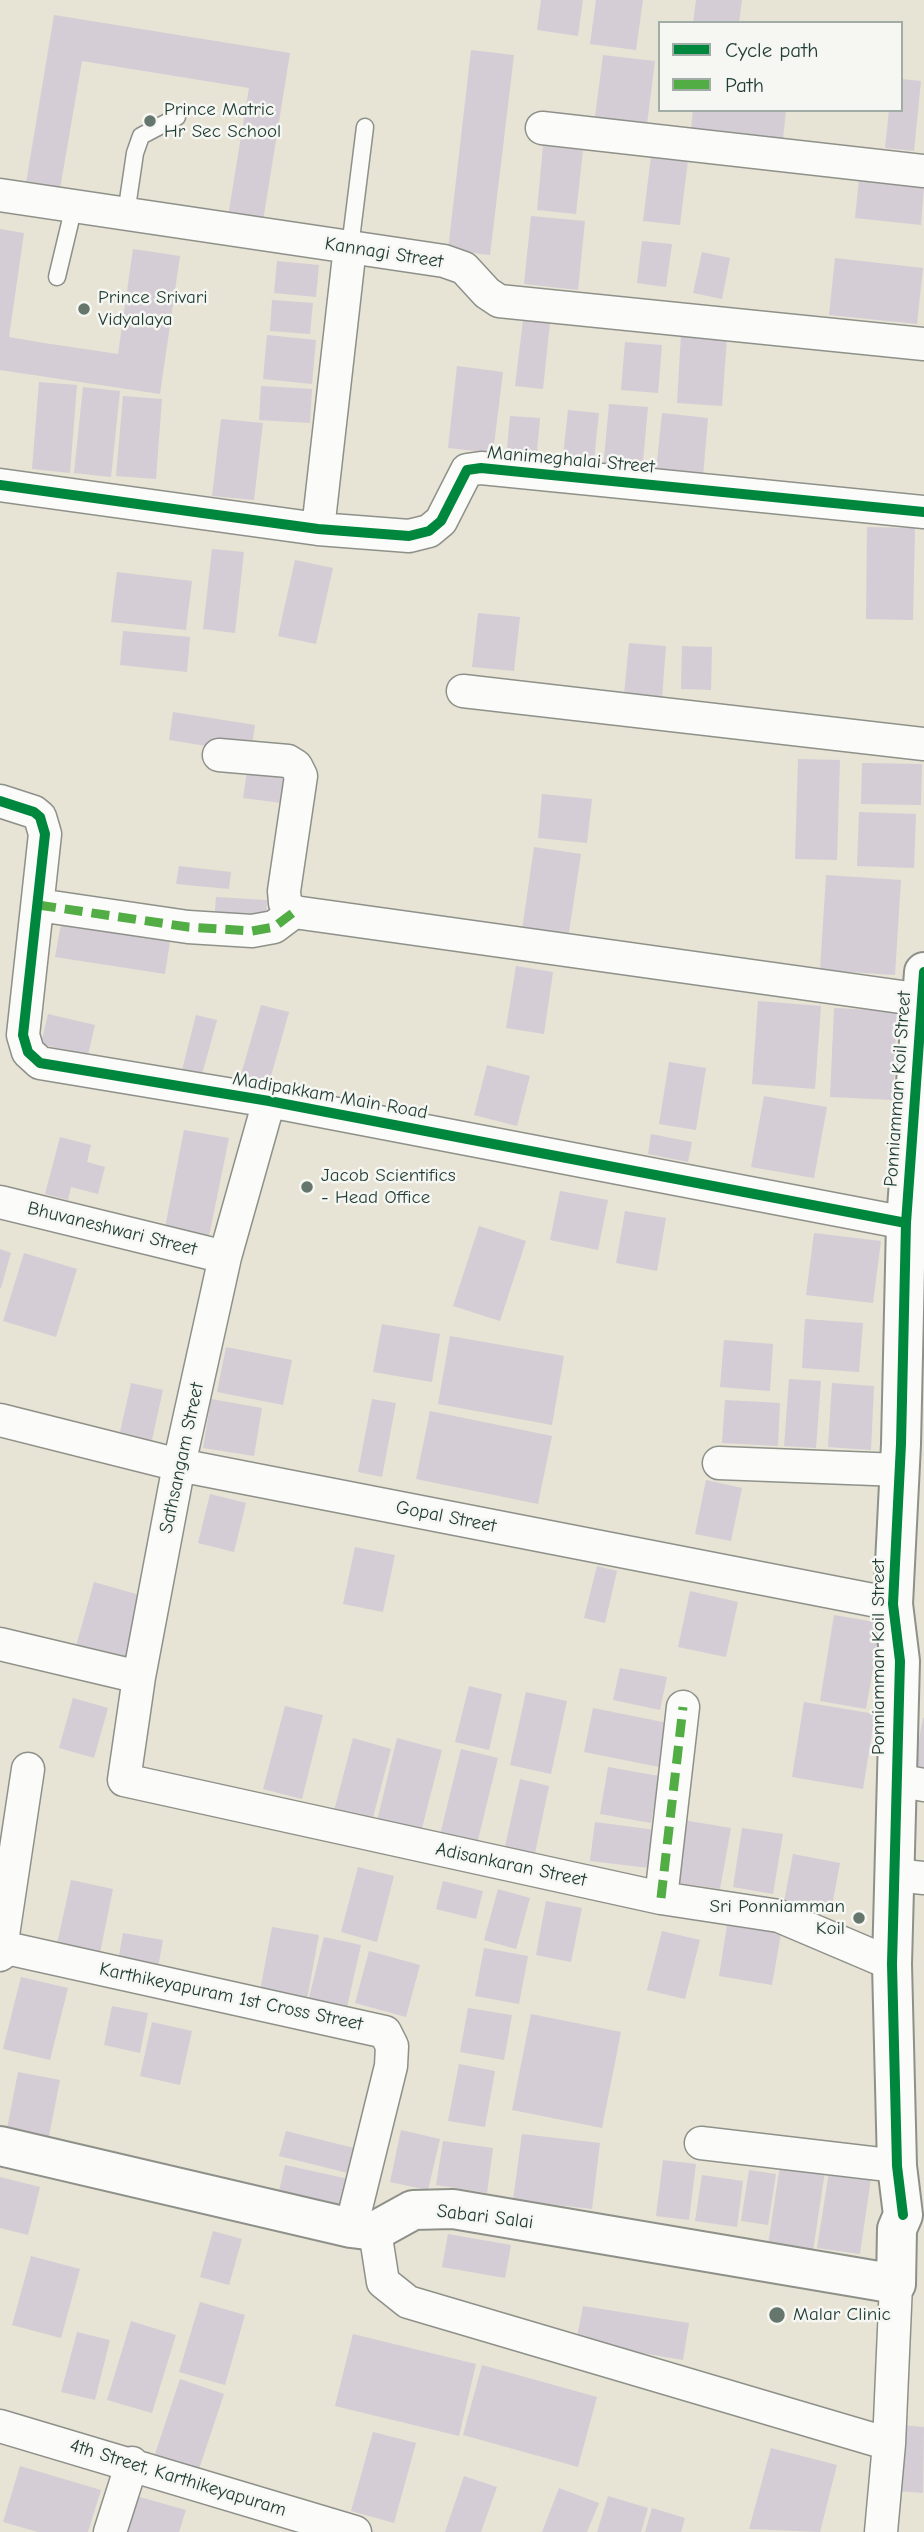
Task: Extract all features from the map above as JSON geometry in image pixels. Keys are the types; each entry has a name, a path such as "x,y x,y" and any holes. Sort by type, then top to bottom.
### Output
{"street":[{"path":"542,128 924,171"},
{"name":"Kannagi Street","path":"0,195 444,261 464,268 487,293 499,301 924,344"},
{"path":"318,529 350,247"},
{"name":"Manimeghalai Street","path":"0,485 318,529 409,536 429,531 441,521 467,470 481,468 924,512"},
{"path":"463,691 924,744"},
{"path":"219,755 288,761 296,766 301,776 284,891 285,903 294,912 922,1009"},
{"name":"Madipakkam Main Road","path":"0,801 22,806 40,817 45,834 23,1044 40,1063 269,1101 906,1223"},
{"path":"38,905 188,927 252,931 274,927 294,912"},
{"name":"Ponniamman Koil Street","path":"881,2532 889,2444 897,2229 913,2213 897,2166 892,1964 909,1876 912,1662 893,1604 909,1452 914,1272 906,1223 922,1009"},
{"name":"Sathsangam Street","path":"124,1780 139,1677 179,1465 225,1257 269,1101"},
{"name":"Bhuvaneshwari Street","path":"0,1202 225,1257"},
{"name":"Gopal Street","path":"0,1420 179,1465 893,1604"},
{"path":"719,1463 909,1452"},
{"path":"0,1644 139,1677"},
{"path":"661,1898 683,1707"},
{"path":"1,1951 28,1769"},
{"name":"Adisankaran Street","path":"124,1780 661,1898 779,1916 892,1964"},
{"name":"Karthikeyapuram 1st Cross Street","path":"1,1951 385,2032 392,2046 391,2066 363,2230"},
{"path":"701,2143 897,2166"},
{"path":"0,2146 363,2230 383,2282 408,2302 889,2444"},
{"name":"Sabari Salai","path":"363,2230 413,2210 453,2209 896,2284"},
{"name":"4th Street, Karthikeyapuram","path":"0,2426 132,2463 355,2532"},
{"path":"110,2532 132,2463"}],"lane":[{"path":"126,214 135,153 141,136 177,117"},
{"path":"350,247 365,127"},
{"path":"57,277 74,206"}],"building":[{"path":"541,0 583,0 578,36 537,30"},
{"path":"596,0 643,0 636,50 590,44"},
{"path":"696,0 742,0 739,21 693,21"},
{"path":"54,15 290,53 263,221 228,216 249,88 82,61 60,189 26,183"},
{"path":"471,50 514,55 490,255 448,250"},
{"path":"603,55 655,61 647,124 595,117"},
{"path":"903,79 921,81 914,151 885,148 889,112 903,112"},
{"path":"693,112 786,112 783,139 691,130"},
{"path":"543,146 583,150 576,214 537,210"},
{"path":"651,156 688,160 680,225 643,221"},
{"path":"859,179 924,186 921,225 855,218"},
{"path":"531,216 585,221 578,290 524,284"},
{"name":"Prince Srivari Vidyalaya","path":"0,229 24,233 9,337 44,343 118,354 133,249 180,256 160,394 0,370"},
{"path":"642,241 672,244 666,287 637,283"},
{"path":"702,252 730,258 722,299 693,293"},
{"path":"835,258 923,268 917,324 829,315"},
{"path":"277,261 319,265 316,297 274,293"},
{"path":"272,300 313,303 310,334 270,331"},
{"path":"523,320 550,323 543,389 515,386"},
{"path":"267,335 316,340 312,384 263,379"},
{"path":"681,335 727,338 722,406 677,403"},
{"path":"625,342 662,345 658,393 621,390"},
{"path":"457,366 503,372 493,453 448,448"},
{"path":"39,382 77,385 70,473 32,469"},
{"path":"261,386 312,389 310,423 259,420"},
{"path":"83,387 120,391 111,477 74,473"},
{"path":"123,396 162,399 156,479 116,476"},
{"path":"609,404 648,407 642,472 603,469"},
{"path":"568,410 599,413 593,469 562,465"},
{"path":"662,413 708,418 703,476 656,471"},
{"path":"510,416 540,418 536,462 506,460"},
{"path":"221,419 263,423 254,500 212,496"},
{"path":"867,527 915,528 913,620 866,619"},
{"path":"212,549 244,552 235,633 203,629"},
{"path":"295,560 333,568 316,644 278,636"},
{"path":"117,572 192,581 186,630 111,622"},
{"path":"478,613 520,617 514,671 472,667"},
{"path":"123,631 190,637 187,672 120,665"},
{"path":"629,643 666,646 662,699 624,695"},
{"path":"682,646 712,647 711,690 681,689"},
{"path":"173,712 255,725 251,753 169,740"},
{"path":"798,759 840,760 837,860 795,859"},
{"path":"862,763 922,764 921,805 861,804"},
{"path":"247,771 293,778 289,804 243,798"},
{"path":"542,794 592,799 587,843 538,838"},
{"path":"859,812 916,814 914,868 857,866"},
{"path":"534,847 581,854 568,938 522,930"},
{"path":"179,866 231,872 229,889 176,884"},
{"path":"826,875 901,880 895,975 820,970"},
{"path":"216,897 267,900 266,926 214,923"},
{"path":"62,919 171,935 165,974 55,957"},
{"path":"516,966 553,972 544,1034 506,1028"},
{"path":"758,1001 821,1006 815,1089 752,1084"},
{"path":"261,1005 289,1012 268,1087 240,1078"},
{"path":"834,1008 897,1011 893,1100 830,1097"},
{"path":"48,1014 95,1025 88,1055 41,1044"},
{"path":"196,1015 217,1020 201,1078 181,1074"},
{"path":"669,1062 706,1068 696,1130 659,1124"},
{"path":"487,1065 530,1076 517,1126 474,1115"},
{"path":"764,1096 827,1107 814,1178 751,1167"},
{"path":"184,1130 229,1138 207,1246 163,1238"},
{"path":"651,1134 692,1142 688,1162 648,1154"},
{"path":"60,1137 91,1145 87,1162 105,1167 98,1194 71,1187 68,1200 45,1194"},
{"path":"560,1191 608,1200 598,1250 550,1240"},
{"path":"625,1211 666,1218 657,1271 616,1263"},
{"path":"479,1226 526,1241 500,1321 453,1306"},
{"path":"814,1233 881,1241 873,1303 806,1295"},
{"path":"0,1249 11,1253 1,1288 0,1288"},
{"path":"24,1253 77,1269 56,1337 3,1321"},
{"path":"805,1319 863,1323 859,1372 802,1368"},
{"path":"382,1324 440,1334 432,1382 373,1372"},
{"path":"450,1336 564,1356 552,1425 438,1404"},
{"path":"724,1340 773,1344 770,1391 720,1387"},
{"path":"226,1347 292,1360 283,1405 217,1392"},
{"path":"789,1379 821,1381 816,1448 784,1446"},
{"path":"131,1383 163,1390 152,1440 120,1432"},
{"path":"832,1383 874,1386 871,1450 828,1447"},
{"path":"211,1399 262,1408 254,1456 203,1448"},
{"path":"372,1399 396,1403 382,1477 358,1472"},
{"path":"725,1400 780,1403 778,1446 722,1443"},
{"path":"430,1411 552,1436 538,1504 416,1479"},
{"path":"706,1480 742,1488 731,1541 695,1534"},
{"path":"210,1494 246,1503 234,1552 198,1543"},
{"path":"355,1547 395,1555 383,1612 343,1604"},
{"path":"597,1566 617,1571 605,1623 584,1618"},
{"path":"94,1582 143,1596 125,1659 76,1646"},
{"path":"690,1591 738,1602 726,1657 678,1647"},
{"path":"834,1615 881,1623 866,1709 820,1701"},
{"path":"620,1668 667,1677 660,1710 613,1700"},
{"path":"469,1686 502,1694 489,1750 455,1742"},
{"path":"526,1692 567,1701 551,1774 510,1765"},
{"path":"73,1698 108,1708 94,1758 59,1748"},
{"path":"804,1702 875,1714 863,1789 792,1777"},
{"path":"285,1706 323,1715 302,1799 263,1789"},
{"path":"593,1708 668,1723 659,1767 584,1752"},
{"path":"924,1718 924,1768 914,1766"},
{"path":"353,1738 391,1749 372,1821 334,1811"},
{"path":"397,1738 442,1750 421,1832 377,1821"},
{"path":"461,1749 498,1758 477,1844 440,1835"},
{"path":"608,1767 659,1776 651,1823 600,1814"},
{"path":"520,1779 549,1786 534,1858 504,1851"},
{"path":"683,1820 731,1828 720,1889 673,1882"},
{"path":"595,1822 663,1831 658,1869 590,1861"},
{"path":"742,1828 783,1834 773,1894 733,1887"},
{"path":"793,1854 840,1863 831,1911 784,1902"},
{"path":"358,1867 394,1876 377,1942 341,1932"},
{"path":"71,1880 113,1889 100,1953 57,1944"},
{"path":"443,1881 483,1891 476,1919 436,1909"},
{"path":"498,1889 530,1898 516,1949 484,1940"},
{"path":"546,1901 582,1908 571,1962 536,1955"},
{"path":"728,1919 782,1928 772,1985 719,1976"},
{"path":"272,1927 319,1935 306,2004 259,1996"},
{"path":"662,1931 700,1940 685,1999 647,1990"},
{"path":"123,1933 163,1940 157,1973 117,1967"},
{"path":"324,1937 361,1945 347,2007 309,1998"},
{"path":"484,1948 528,1956 519,2004 475,1996"},
{"path":"369,1951 420,1965 406,2017 355,2003"},
{"path":"21,1977 68,1988 50,2060 3,2049"},
{"path":"112,2006 148,2013 140,2053 104,2045"},
{"path":"468,2008 512,2015 504,2060 460,2052"},
{"path":"531,2014 621,2032 602,2128 512,2110"},
{"path":"152,2022 192,2031 180,2085 140,2076"},
{"path":"459,2064 495,2071 485,2127 448,2121"},
{"path":"18,2072 60,2080 48,2141 6,2134"},
{"path":"401,2130 440,2139 428,2190 390,2182"},
{"path":"286,2131 354,2148 348,2173 279,2156"},
{"path":"522,2134 600,2143 592,2209 513,2200"},
{"path":"443,2141 493,2148 487,2193 436,2185"},
{"path":"663,2160 696,2164 689,2220 656,2216"},
{"path":"285,2165 353,2180 346,2215 277,2200"},
{"path":"780,2165 825,2171 813,2251 768,2245"},
{"path":"749,2170 776,2174 768,2225 741,2221"},
{"path":"829,2172 871,2178 860,2254 817,2248"},
{"path":"702,2175 743,2181 737,2227 695,2221"},
{"path":"0,2177 40,2187 28,2235 0,2228"},
{"path":"213,2231 242,2239 229,2285 200,2277"},
{"path":"448,2234 511,2245 505,2278 442,2267"},
{"path":"31,2256 80,2269 61,2338 12,2325"},
{"path":"200,2302 245,2315 225,2385 179,2372"},
{"path":"583,2306 689,2323 683,2360 576,2342"},
{"path":"131,2321 176,2335 152,2413 107,2400"},
{"path":"77,2332 110,2340 95,2400 61,2392"},
{"path":"353,2334 476,2364 459,2436 335,2406"},
{"path":"482,2365 597,2397 578,2467 463,2435"},
{"path":"180,2379 224,2394 199,2469 155,2454"},
{"path":"902,2425 924,2427 923,2493 896,2491"},
{"path":"373,2432 416,2443 394,2523 351,2511"},
{"path":"771,2448 837,2465 820,2532 749,2529"},
{"path":"20,2466 101,2490 88,2532 38,2532 3,2522"},
{"path":"464,2476 497,2487 481,2532 445,2532"},
{"path":"559,2488 599,2503 587,2532 542,2532"},
{"path":"136,2496 186,2510 179,2532 125,2532"},
{"path":"608,2496 648,2508 641,2532 597,2532"},
{"path":"652,2508 685,2518 681,2532 645,2532"}],"marked path":[{"path":"38,905 188,927 252,931 274,927 294,912"},
{"path":"661,1898 683,1707"}],"cycle path":[{"path":"0,485 318,529 409,536 429,531 441,521 467,470 481,468 924,512"},
{"path":"0,801 34,812 40,817 45,834 23,1035 28,1052 40,1063 269,1101 906,1223"},
{"path":"903,2215 897,2166 892,1964 900,1661 893,1604 901,1444 906,1223 924,972"}],"place":[{"name":"Prince Matric Hr Sec School","path":"150,121"},
{"name":"Prince Srivari Vidyalaya","path":"84,309"},
{"name":"Jacob Scientifics - Head Office","path":"307,1187"},
{"name":"Sri Ponniamman Koil","path":"859,1918"},
{"name":"Malar Clinic","path":"777,2315"}]}
